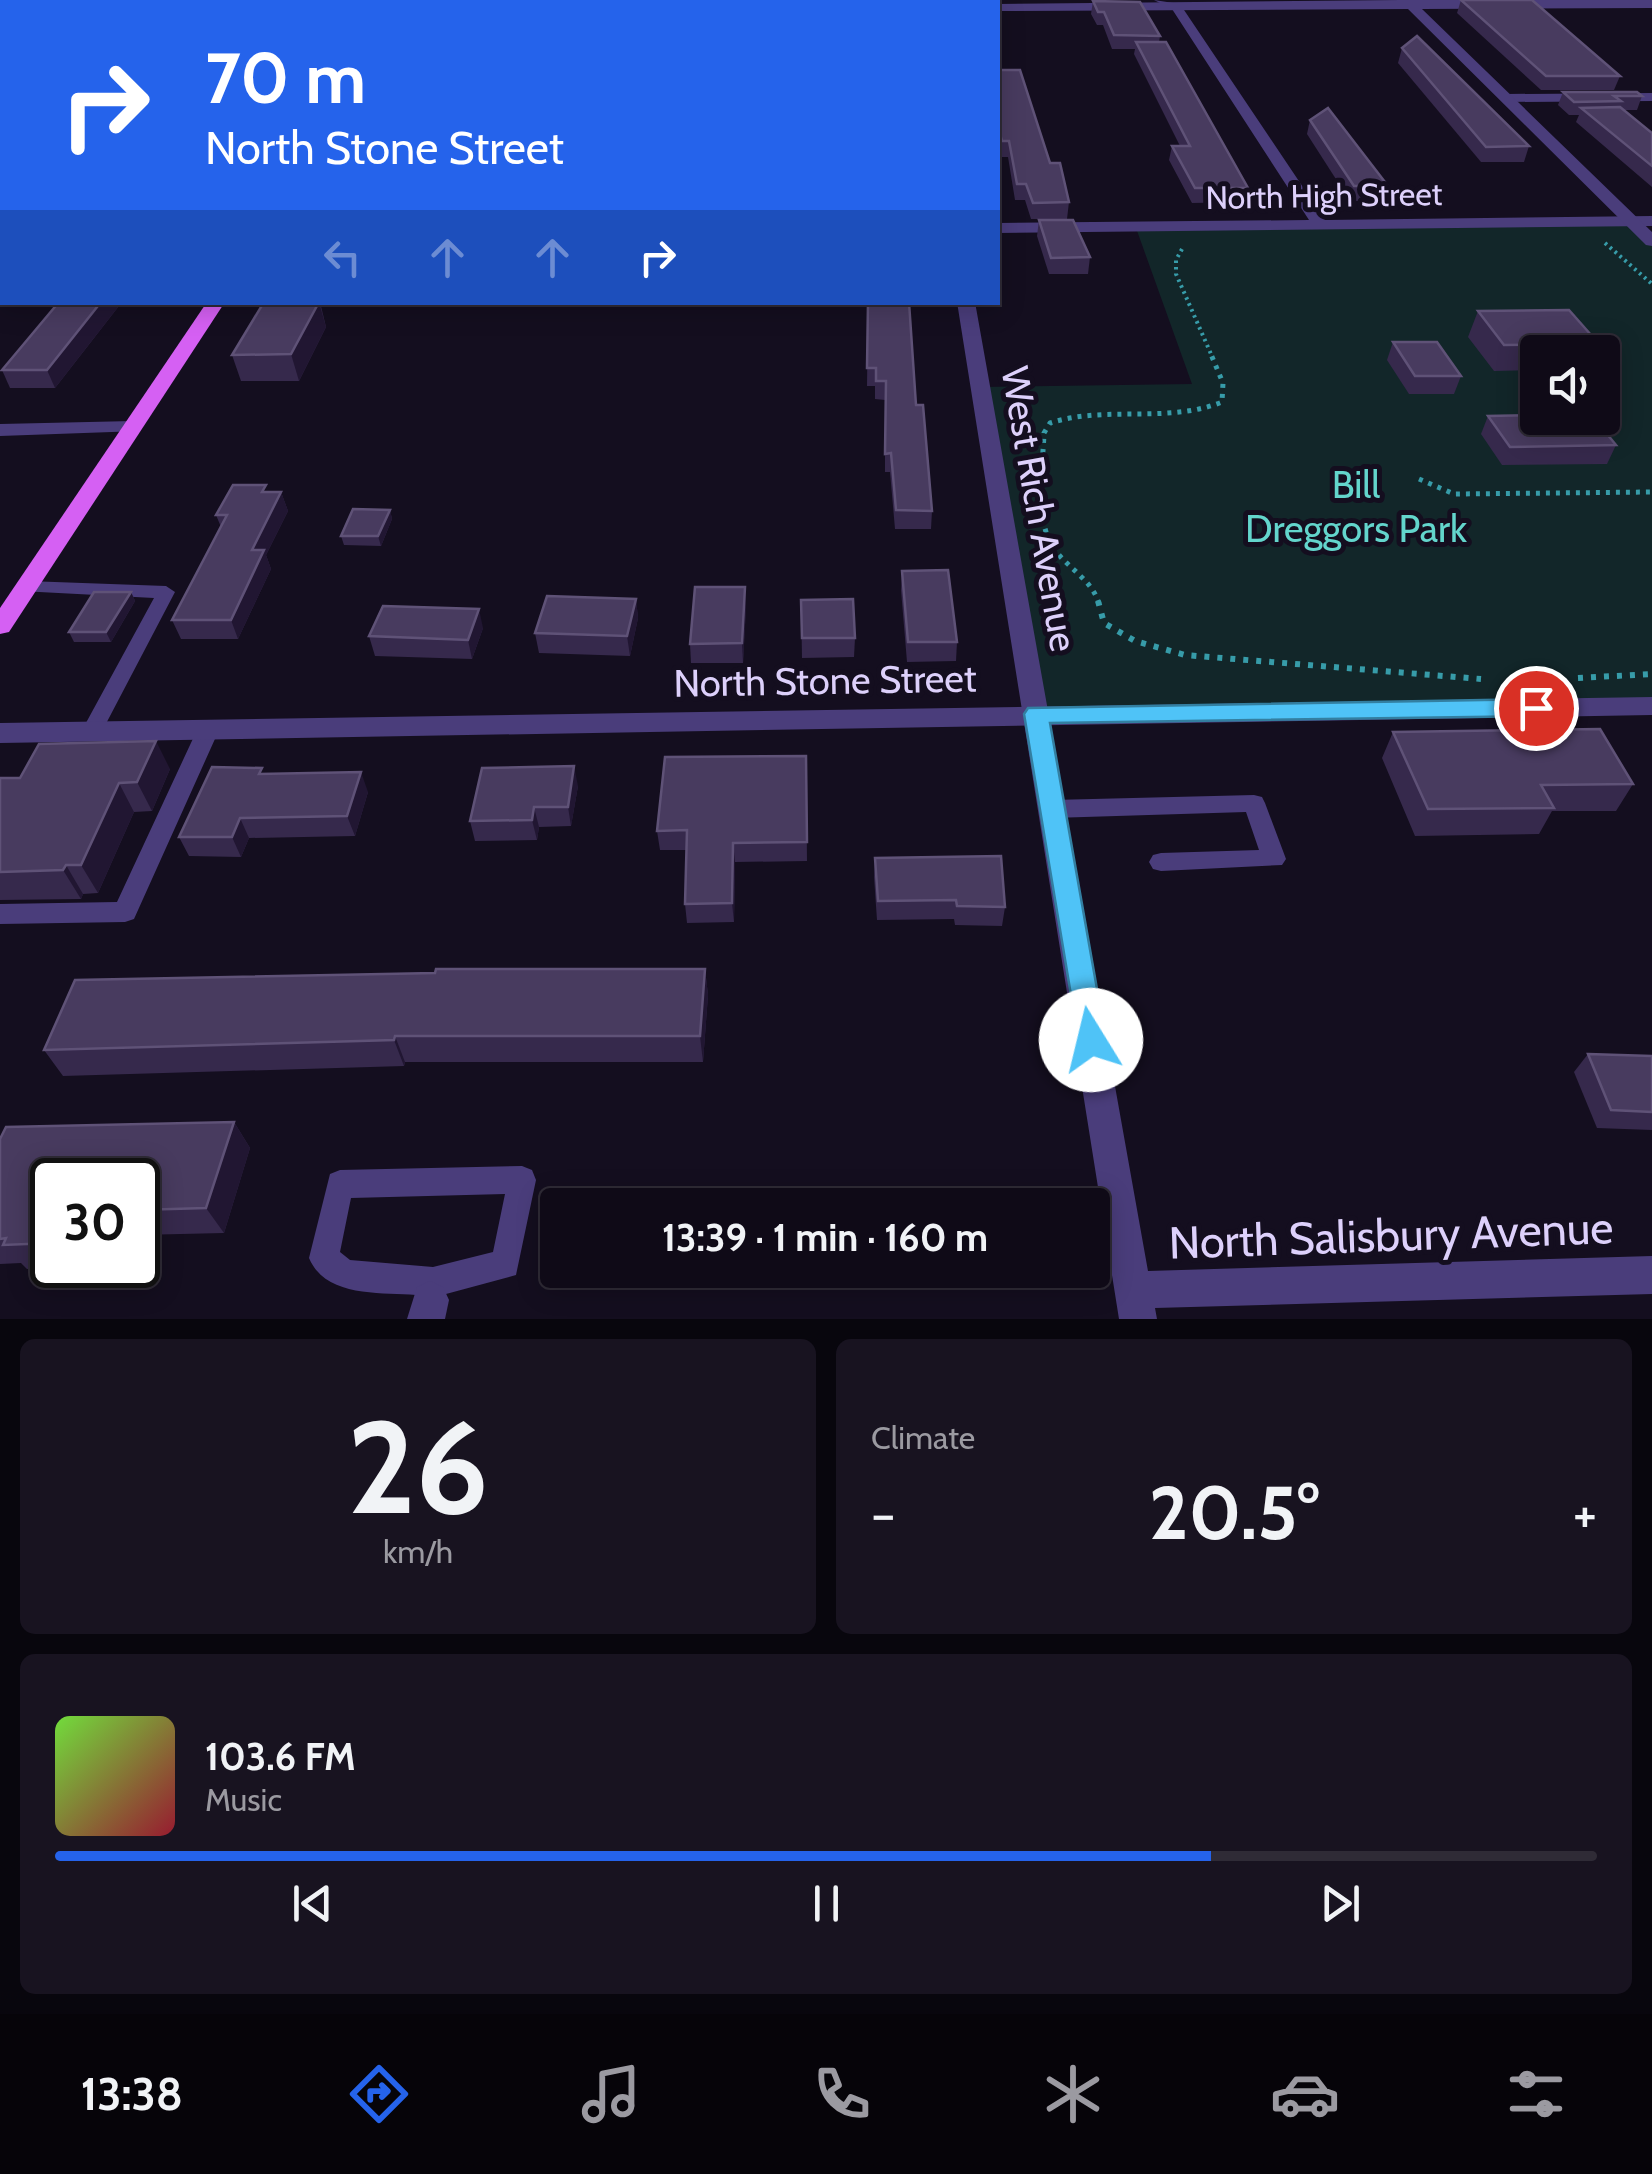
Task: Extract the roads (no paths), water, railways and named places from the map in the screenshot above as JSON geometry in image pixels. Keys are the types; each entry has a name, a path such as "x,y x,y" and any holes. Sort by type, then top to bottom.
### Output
{"main road":[{"path":"0,626 214,305"}],"street":[{"path":"1160,0 1176,7 1321,226"},
{"path":"1409,3 1652,240"},
{"path":"1000,8 1652,4"},
{"path":"1506,98 1652,97"},
{"name":"North High Street","path":"1000,228 1652,221"},
{"name":"West Rich Avenue","path":"967,305 1135,1304"},
{"path":"0,430 134,427"},
{"name":"North Stone Street","path":"2,737 1036,714 1652,706"},
{"name":"North Salisbury Avenue","path":"1135,1304 1652,1275"}],"lane":[{"path":"26,587 166,592 92,732"},
{"path":"0,914 125,912 208,730"},
{"path":"1052,809 1254,803 1274,859 1161,862"},
{"path":"522,1180 506,1264 430,1300 344,1274 324,1258 340,1184 522,1180"}],"park label":[{"name":"Bill Dreggors Park","path":"1356,507"}]}
